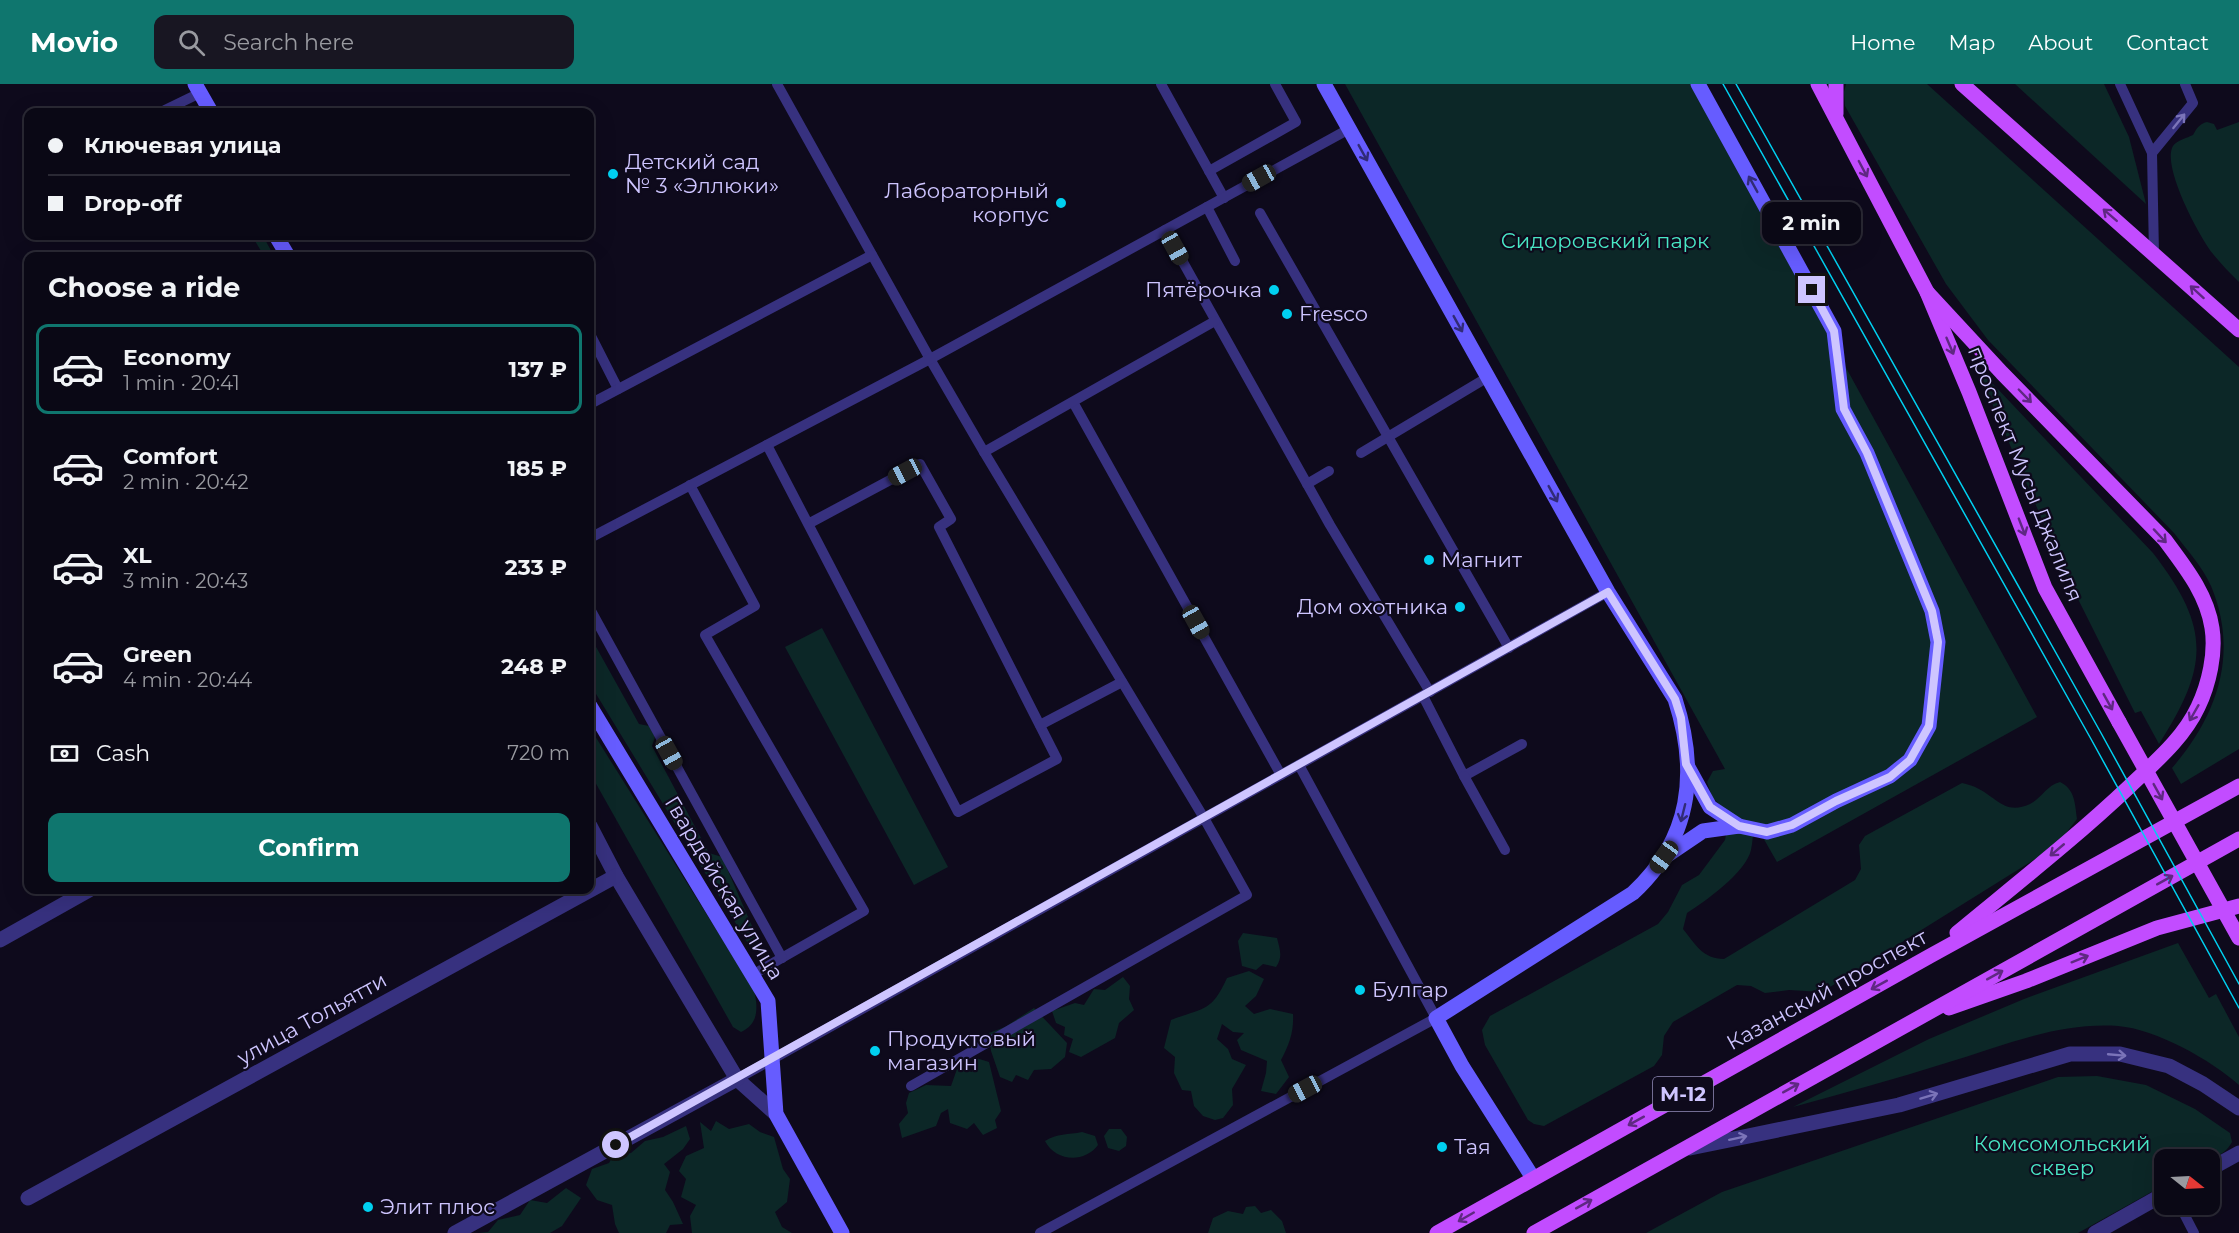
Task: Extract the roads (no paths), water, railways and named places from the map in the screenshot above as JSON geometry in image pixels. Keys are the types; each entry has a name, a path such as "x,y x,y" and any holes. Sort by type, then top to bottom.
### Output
{"main road":[{"name":"проспект Мусы Джалиля","path":"1818,84 1927,292 1970,392 2045,588 2239,938"},
{"path":"1836,84 1836,117"},
{"path":"1962,84 2233,322 2239,330"},
{"path":"1927,292 2002,373 2165,540 2187,570 2203,598 2212,628 2213,656 2198,708 2181,735 2161,757 2097,817 1930,956"},
{"name":"Казанский проспект","path":"1437,1233 1930,956 2239,786"},
{"name":"М-12","path":"1534,1233 2239,839"},
{"path":"1907,1023 2026,981 2157,928 2239,906"}],"street":[{"path":"1324,84 1608,592 1675,699 1683,729 1686,764 1684,812 1679,828 1664,857 1652,873 1633,893 1436,1018 1462,1066 1533,1178"},
{"path":"1664,857 1703,831 1739,826 1767,832 1792,825 1836,801 1890,777 1910,760 1929,726 1938,642 1932,611 1867,453 1844,409 1834,331 1698,84"},
{"path":"198,88 209,108"},
{"name":"Гвардейская улица","path":"594,713 768,1001 776,1114 842,1233"},
{"path":"1686,764 1710,807 1739,826"},
{"path":"594,834 616,876 738,1078 776,1114"},
{"name":"улица Тольятти","path":"594,888 616,876"},
{"path":"0,940 82,894"},
{"name":"улица Тольятти","path":"28,1198 583,894"},
{"path":"1681,1149 1899,1105 2070,1054 2120,1054 2169,1066 2203,1084 2239,1108"},
{"path":"455,1233 738,1078"},
{"path":"2220,1164 2238,1155"},
{"path":"2095,1233 2113,1229 2154,1201"}],"lane":[{"path":"777,84 984,453 1204,818 1247,895 911,1086"},
{"path":"1161,84 1224,198"},
{"path":"1209,171 1296,122 1275,84"},
{"path":"2120,84 2152,153 2154,254"},
{"path":"2152,153 2193,103 2185,84"},
{"path":"169,108 198,88"},
{"path":"594,536 930,359 1349,129"},
{"path":"1207,207 1235,261"},
{"path":"1260,213 1509,648"},
{"path":"1165,230 1426,694 1464,776 1504,850"},
{"path":"594,402 872,255"},
{"path":"984,453 1215,321"},
{"path":"594,342 618,389"},
{"path":"1361,453 1488,377"},
{"path":"1073,402 1281,775"},
{"path":"767,445 808,524 958,812 1057,759 939,527 951,519 920,464 808,524"},
{"path":"1307,483 1329,471"},
{"path":"690,485 755,606 705,635 864,911 752,975"},
{"path":"738,1078 1608,592"},
{"path":"594,616 782,958"},
{"path":"1040,725 1122,682"},
{"path":"1464,776 1522,744"},
{"path":"1040,1233 1436,1018 1299,765"},
{"path":"2185,1215 2194,1233"}],"tram line":[{"path":"1723,84 2091,739 2239,1008"},
{"path":"1736,84 2101,733 2239,984"}],"place":[{"name":"Детский сад № 3 «Эллюки»","path":"613,174"},
{"name":"Лабораторный корпус","path":"1061,203"},
{"name":"Пятёрочка","path":"1274,290"},
{"name":"Fresco","path":"1287,314"},
{"name":"Магнит","path":"1429,560"},
{"name":"Дом охотника","path":"1460,607"},
{"name":"Булгар","path":"1360,990"},
{"name":"Продуктовый магазин","path":"875,1051"},
{"name":"Тая","path":"1442,1147"},
{"name":"Элит плюс","path":"368,1207"}],"park label":[{"name":"Сидоровский парк","path":"1605,241"},
{"name":"Комсомольский сквер","path":"2062,1156"}]}
